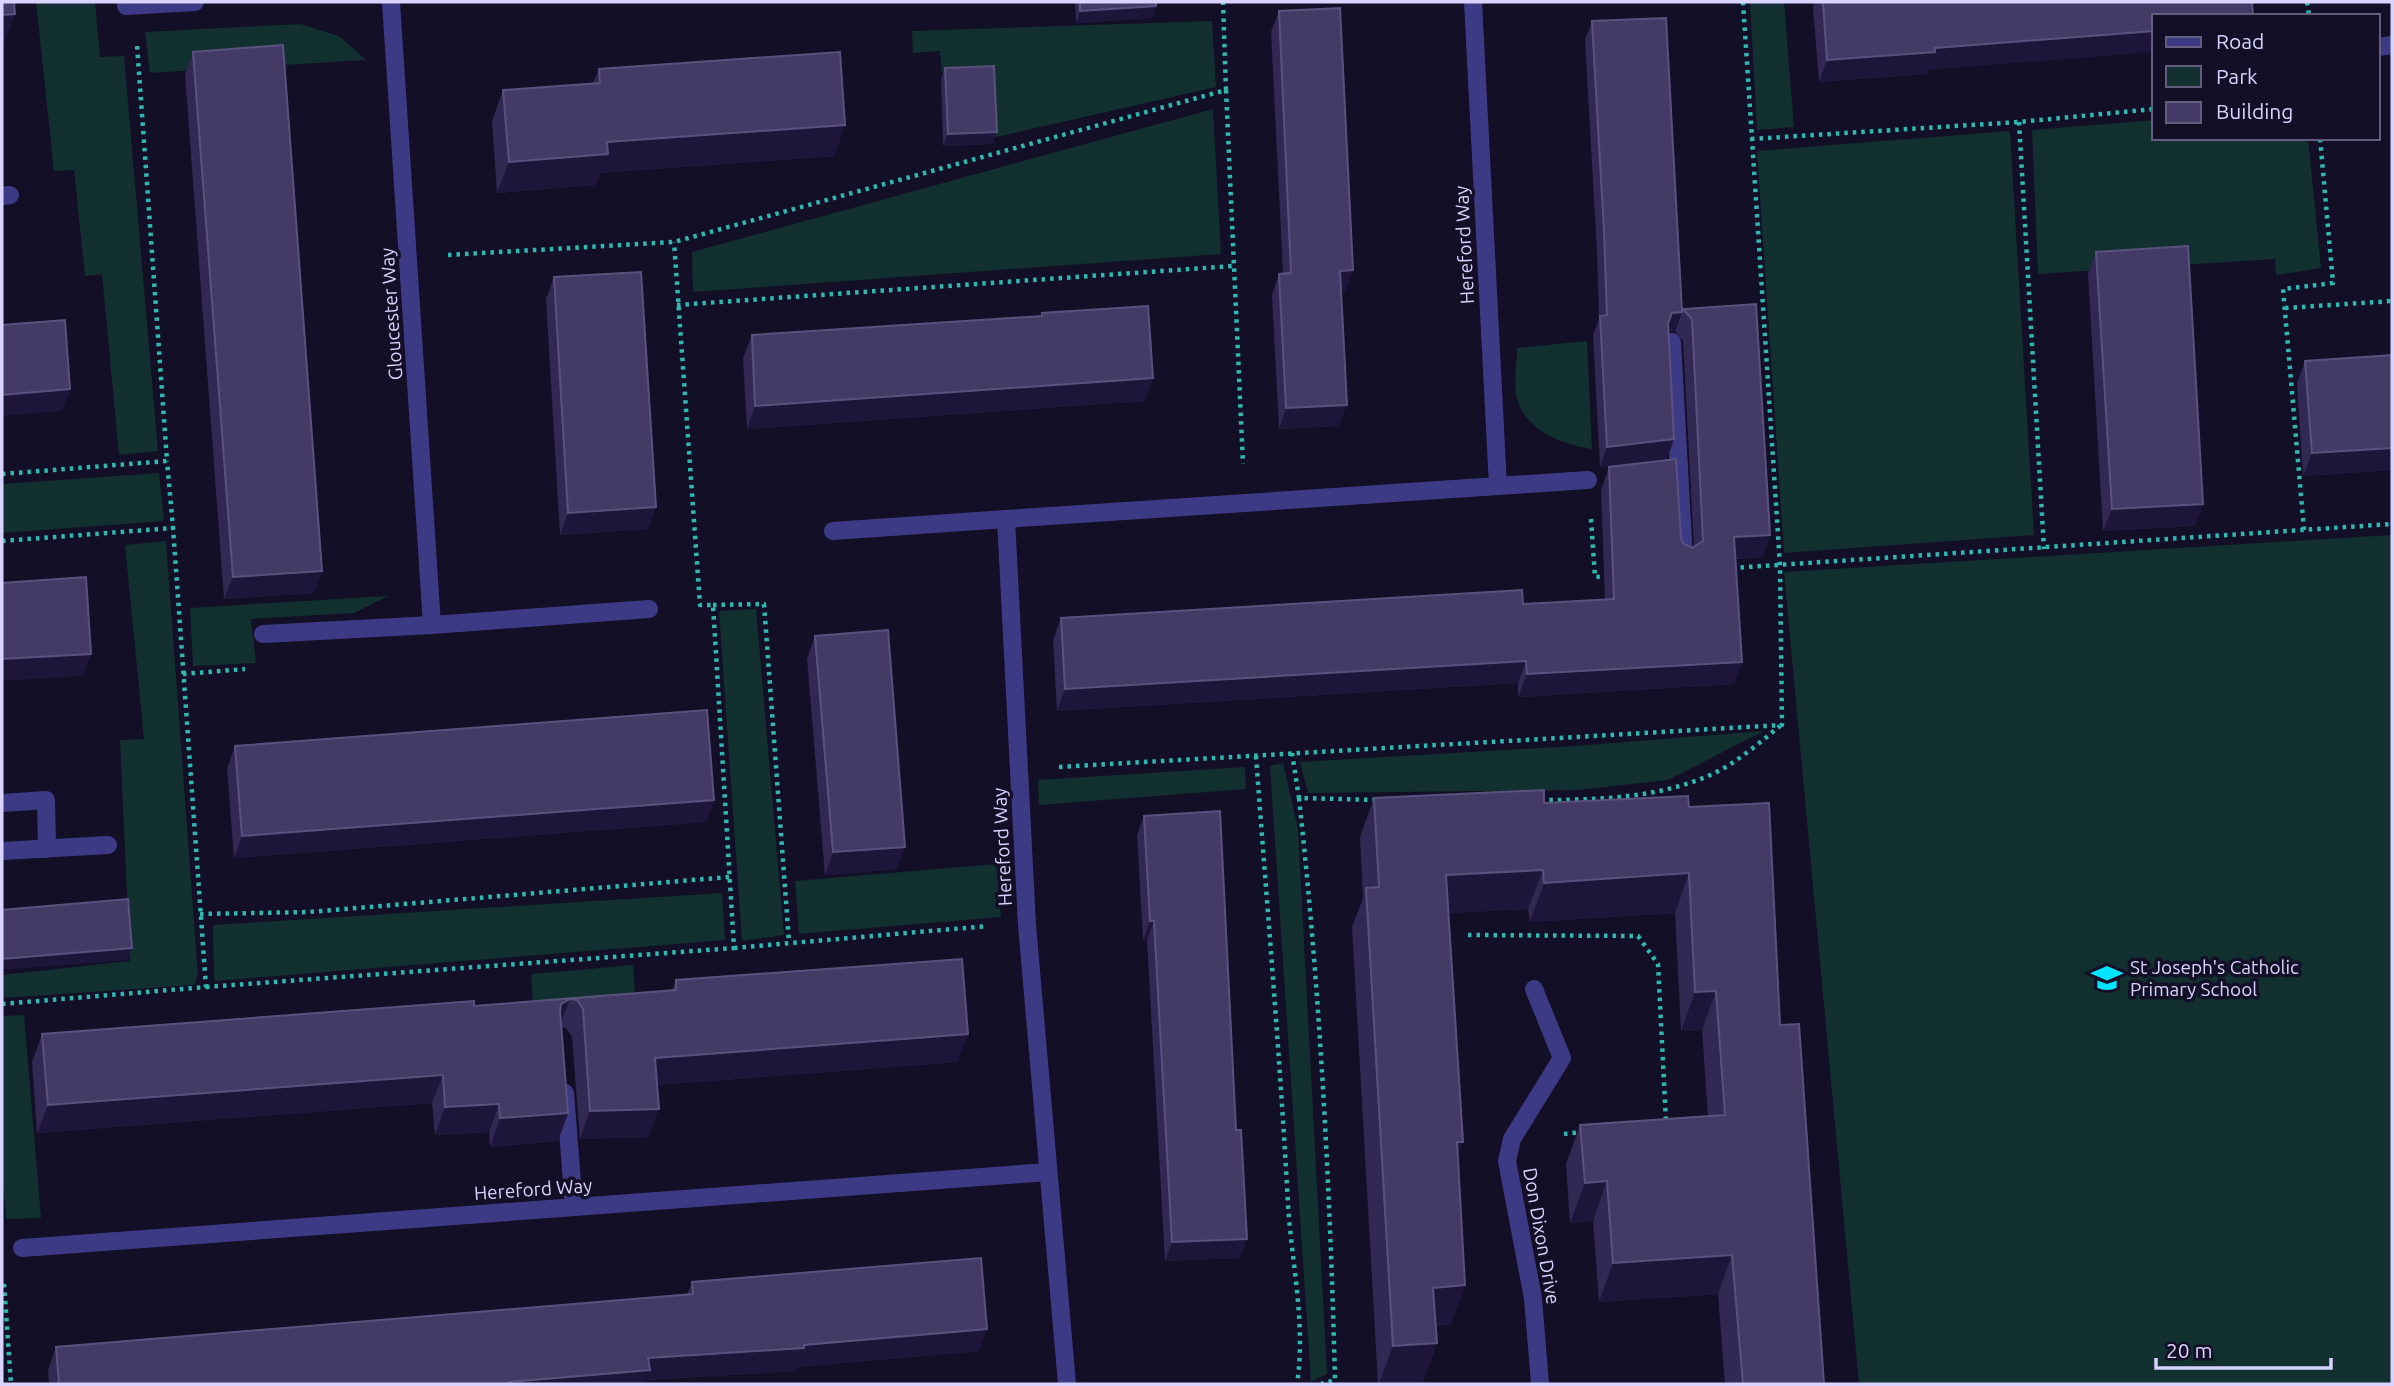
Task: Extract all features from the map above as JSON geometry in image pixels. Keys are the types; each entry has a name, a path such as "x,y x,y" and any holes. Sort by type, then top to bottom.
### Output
{"street":[{"path":"126,6 195,2"},
{"name":"Gloucester Way","path":"391,2 432,625"},
{"name":"Hereford Way","path":"1473,2 1498,486"},
{"path":"1672,342 1673,470 1684,559"},
{"path":"833,531 1594,479"},
{"name":"Hereford Way","path":"1006,519 1027,925 1067,1384"},
{"path":"263,634 649,609"},
{"path":"2,803 46,800 47,849"},
{"path":"2,851 108,845"},
{"name":"Don Dixon Drive","path":"1534,989 1562,1058 1512,1139 1507,1161 1533,1298 1540,1384"},
{"path":"564,1077 574,1207"},
{"name":"Hereford Way","path":"22,1248 1048,1172"}],"path":[{"path":"1223,2 1245,503"},
{"path":"1743,2 1780,565 1782,725"},
{"path":"136,34 206,987"},
{"path":"409,258 674,242 1226,90"},
{"path":"1752,139 2019,122 2152,109"},
{"path":"2019,122 2044,549"},
{"path":"2304,530 2283,289 2333,283 2320,140"},
{"path":"674,242 700,605 764,604 789,942"},
{"path":"677,305 1233,266"},
{"path":"2285,308 2392,301"},
{"path":"2,474 167,461"},
{"path":"1780,565 2392,524"},
{"path":"2,541 173,528"},
{"path":"713,605 734,948"},
{"path":"1019,769 1782,725"},
{"path":"1539,800 1579,800 1667,790 1709,776 1753,748 1782,725"},
{"path":"1292,753 1311,918 1333,1305 1335,1380 1321,1384"},
{"path":"1256,756 1281,1058 1289,1209 1301,1353 1297,1384"},
{"path":"1299,798 1391,801"},
{"path":"200,914 309,912 729,877"},
{"path":"2,1004 1027,925"},
{"path":"1468,935 1638,936 1658,964 1666,1124 1653,1125"},
{"path":"1512,1139 1589,1132"},
{"path":"3,1272 11,1384"}],"green space":[{"path":"36,2 95,2 100,57 124,56 158,451 119,455 102,274 85,276 74,170 54,171"},
{"path":"1750,2 1784,2 1794,127 1757,130"},
{"path":"1212,21 1216,87 992,138 992,73 942,73 940,51 913,53 912,31"},
{"path":"300,24 339,36 366,60 150,73 145,32"},
{"path":"1213,109 1221,254 693,292 692,252"},
{"path":"2152,120 2152,140 2308,140 2321,268 2276,275 2275,259 2038,274 2032,130"},
{"path":"2010,131 2034,535 1784,553 1757,151"},
{"path":"1587,341 1592,449 1556,439 1535,426 1520,406 1515,388 1517,348"},
{"path":"159,473 164,521 2,533 2,484"},
{"name":"St Joseph's Catholic Primary School","path":"2392,535 2392,1384 1859,1384 1784,572"},
{"path":"166,541 198,976 194,985 2,998 2,975 130,961 120,740 144,739 125,545"},
{"path":"388,596 354,613 251,619 256,663 193,666 190,608"},
{"path":"756,609 784,935 742,941 719,611"},
{"path":"1764,731 1668,780 1577,790 1308,793 1300,762 1575,746"},
{"path":"1283,763 1298,829 1327,1374 1311,1382 1270,766"},
{"path":"1245,767 1246,789 1039,805 1038,780"},
{"path":"997,864 1001,917 799,934 795,881"},
{"path":"722,893 725,940 214,981 213,925"},
{"path":"633,965 636,1011 534,1020 531,974"},
{"path":"24,1015 41,1218 6,1219 2,1170 2,1016"}],"building":[{"path":"2,2 14,2 15,14 2,15"},
{"path":"1080,2 1156,2 1156,6 1080,11"},
{"path":"1823,2 2252,2 2253,14 2152,14 2152,31 1935,48 1935,52 1827,60"},
{"path":"1340,8 1353,270 1340,271 1347,405 1286,408 1279,274 1291,273 1279,11"},
{"path":"1666,18 1682,312 1672,313 1668,323 1674,439 1607,447 1600,316 1607,315 1592,21"},
{"path":"283,45 322,571 233,577 193,52"},
{"path":"840,52 845,125 607,142 608,154 509,162 503,90 600,83 599,69"},
{"path":"994,66 997,132 948,134 945,68"},
{"path":"2188,246 2203,504 2112,509 2096,252"},
{"path":"641,272 656,507 568,513 554,277"},
{"path":"1756,304 1770,535 1734,537 1742,662 1527,674 1526,661 1065,689 1061,618 1522,590 1523,604 1614,599 1609,467 1676,459 1681,538 1683,543 1692,548 1703,541 1692,319 1683,309"},
{"path":"1148,306 1153,378 755,406 752,335 1042,316 1042,313"},
{"path":"65,320 70,389 2,395 2,325"},
{"path":"2392,355 2392,448 2312,453 2305,361"},
{"path":"86,577 91,654 2,659 2,583"},
{"path":"888,630 905,847 833,852 815,636"},
{"path":"707,710 714,800 242,836 235,746"},
{"path":"1544,790 1544,803 1688,796 1689,807 1769,803 1780,1025 1799,1024 1824,1384 1743,1384 1732,1255 1613,1263 1607,1181 1585,1183 1580,1125 1725,1115 1716,991 1695,992 1689,873 1544,883 1543,870 1446,875 1463,1142 1457,1142 1465,1285 1433,1288 1437,1343 1393,1346 1366,888 1379,887 1374,798"},
{"path":"1220,811 1236,1130 1241,1130 1247,1239 1172,1242 1154,921 1150,921 1144,816"},
{"path":"128,899 132,948 2,959 2,910"},
{"path":"962,959 968,1034 655,1058 659,1109 590,1111 583,1009 577,1000 570,999 561,1004 560,1011 568,1113 500,1118 499,1104 445,1107 443,1075 48,1105 42,1034 474,1001 474,1006 676,990 676,980"},
{"path":"981,1258 987,1329 804,1345 804,1348 648,1358 650,1370 509,1384 59,1384 56,1347 693,1294 692,1282"}],"place":[{"name":"St Joseph's Catholic Primary School","path":"2107,978"}]}
